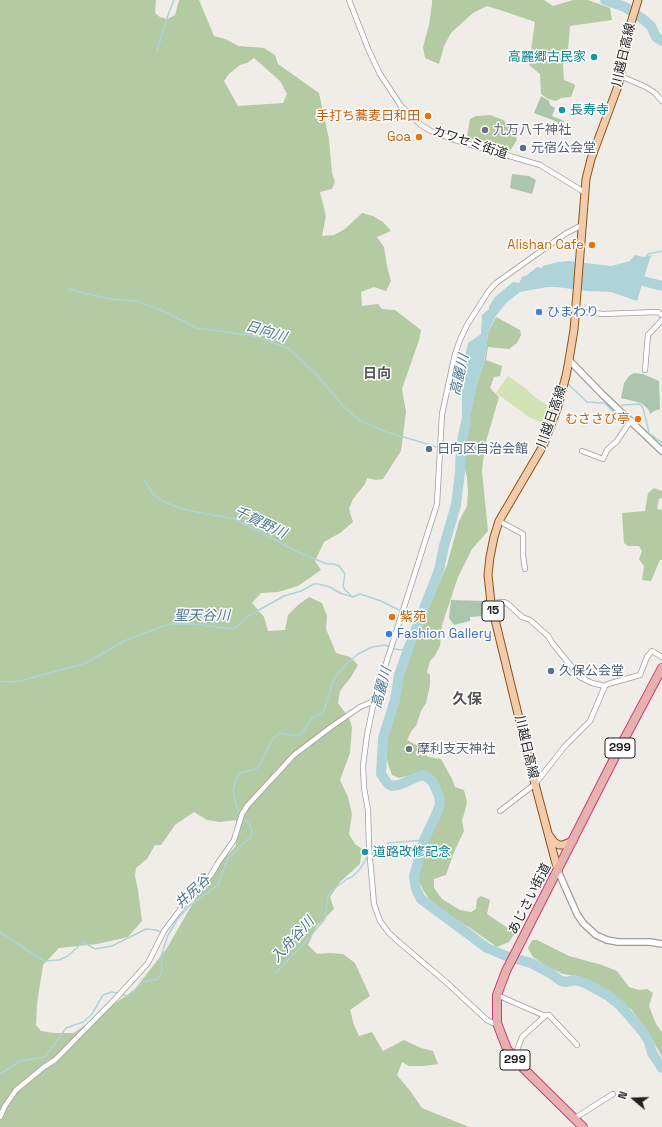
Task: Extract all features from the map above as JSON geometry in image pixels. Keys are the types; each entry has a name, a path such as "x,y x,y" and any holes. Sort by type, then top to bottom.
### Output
{"highway":[{"name":"あじさい街道","path":"583,1127 506,1049 497,1023 497,995 506,971 662,668"}],"main road":[{"name":"川越日高線","path":"558,871 535,784 491,603 488,575 494,537 499,521 543,446 557,409 569,360 576,311 584,192 591,159 610,109 620,76 630,26 638,0"},
{"path":"548,834 554,842 558,844 563,845 573,841"}],"street":[{"name":"カワセミ街道","path":"349,0 369,51 380,74 391,93 413,119 431,131 455,140 544,167 584,192"},
{"path":"620,76 646,87 656,93 662,101"},
{"path":"497,1023 487,1020 446,982 389,934 380,921 374,904 369,847 368,810 364,788 363,766 374,701 437,504 442,414 455,354 460,340 467,325 488,292 496,283 564,234 582,225"},
{"path":"576,311 603,314 658,312 662,315"},
{"path":"645,370 648,335 662,320"},
{"path":"569,360 603,395 662,451"},
{"path":"582,451 603,459 607,450 617,441 630,420"},
{"path":"499,521 524,534 523,555 525,569"},
{"path":"491,603 504,602 522,617 530,620 548,636 580,677 592,683 605,686 640,675 647,657 652,651 662,657"},
{"path":"500,810 535,784 565,746 590,721 605,686"},
{"path":"0,1117 5,1106 16,1090 54,1060 120,994 148,963 163,932 188,898 211,875 234,840 247,806 294,755 360,707 374,701"},
{"path":"558,871 577,914 583,923 596,935 607,940 618,942 650,942 662,944"},
{"path":"497,995 545,1016 549,1015 577,1045"},
{"path":"514,1058 522,1037 545,1016"},
{"path":"575,1118 613,1094"}],"green space":[{"path":"0,0 156,0 155,13 160,17 167,19 175,15 179,0 199,0 214,36 225,39 239,46 264,48 275,55 278,64 319,93 329,139 332,173 335,182 332,189 320,192 326,216 322,236 334,235 345,229 362,213 373,216 383,222 391,231 377,237 384,247 391,281 386,291 374,287 361,292 362,306 378,304 382,309 395,310 421,330 402,389 406,412 401,451 383,479 376,480 367,478 365,484 353,499 349,509 353,522 340,533 324,542 315,561 321,570 298,586 278,592 261,593 252,603 264,617 268,631 285,630 288,615 309,597 322,603 327,616 326,629 336,653 350,657 358,665 340,691 338,703 349,718 352,727 350,753 340,780 348,797 352,814 349,834 355,844 362,849 360,864 340,882 330,897 334,909 316,927 308,945 317,954 343,954 355,963 370,996 350,1010 359,1036 372,1032 383,1051 404,1040 421,1048 433,1051 438,1064 409,1066 402,1062 397,1075 422,1108 469,1127 0,1127","holes":["254,58 280,81 287,94 283,103 238,106 224,81 229,74 240,65 247,63","194,812 207,820 220,822 236,820 236,846 209,875 167,948 135,989 74,1033 54,1033 41,1031 36,1025 37,1004 43,965 59,948 97,944 128,937 142,921 135,876 136,868 147,859 155,845 161,845 175,825"]},
{"path":"432,0 544,0 553,6 573,0 588,0 610,8 612,20 570,26 568,50 563,65 564,80 574,84 575,86 571,97 561,98 556,101 548,99 541,94 540,74 529,65 535,22 506,12 487,6 473,13 451,33 444,46 439,64 425,58 423,47 429,25"},
{"path":"541,96 549,101 550,105 555,108 552,116 564,121 559,134 555,132 558,122 534,113"},
{"path":"490,115 503,120 513,129 517,140 510,151 467,137 470,119 476,116"},
{"path":"512,174 529,176 536,180 532,194 510,188"},
{"path":"496,317 520,330 521,335 517,343 509,349 488,347 486,360 502,366 500,376 494,377 490,388 499,397 485,445 482,471 488,531 472,549 458,577 442,625 440,646 430,661 427,672 430,675 430,685 426,703 421,711 416,726 412,730 407,740 420,747 428,757 441,759 455,787 464,790 467,802 462,820 464,831 454,852 446,875 434,879 434,888 442,899 460,910 471,912 476,909 477,899 481,896 490,900 487,914 515,933 509,942 497,947 470,928 444,913 429,899 423,890 418,878 419,867 432,830 443,806 441,795 434,778 426,771 399,778 392,775 385,750 387,733 398,699 402,674 411,649 447,565 459,521 467,506 467,477 463,462 471,410 484,363 488,333"},
{"path":"634,373 643,374 659,381 660,409 650,414 648,409 641,403 621,398 624,383 629,376"},
{"path":"508,376 550,407 544,424 529,417 496,393"},
{"path":"654,488 662,491 662,498 659,499 657,509 662,510 662,560 660,560 651,581 642,580 644,566 639,559 642,551 639,546 628,546 624,543 622,513 645,511 648,493"},
{"path":"451,600 484,601 484,616 470,617 470,621 454,625 449,618"},
{"path":"532,940 537,940 569,956 602,965 617,971 629,987 639,990 647,989 653,993 649,1006 656,1024 662,1032 662,1057 649,1033 631,1009 618,1001 597,984 581,977 563,974 548,967 533,957 528,948"}],"water":[{"path":"635,255 644,257 652,255 637,301 611,292 547,287 520,292 506,303 495,317 488,333 484,363 479,377 467,432 462,436 462,389 465,356 468,343 481,334 482,315 489,309 489,306 495,297 513,282 519,283 522,277 537,267 542,268 543,266 558,262 569,261 611,266 630,261"}],"waterway":[{"path":"157,51 174,0"},
{"name":"高麗川","path":"605,0 625,7 644,20 651,26 656,37 662,41"},
{"path":"646,257 648,254 662,251"},
{"name":"高麗川","path":"631,278 662,286"},
{"name":"日向川","path":"68,289 110,299 136,301 163,311 197,328 254,336 288,348 318,376 343,406 359,420 386,432 431,445"},
{"path":"491,323 497,328"},
{"path":"568,384 587,402 605,403 616,415"},
{"path":"622,406 640,404 643,408 649,432"},
{"name":"高麗川","path":"466,422 461,446 456,505 444,546 439,570 399,675 395,700 383,738 381,774 388,784 392,786 399,785 422,775 433,782 439,796 440,805 424,840 414,876 416,889 421,899 487,948 506,956 531,963 550,973 561,981 566,982 575,980 585,983 607,995 620,1005 643,1032 649,1042 652,1053 662,1068"},
{"path":"652,435 662,443"},
{"name":"日向川","path":"442,448 461,446"},
{"name":"千賀野川","path":"144,480 153,494 162,501 186,510 235,519 300,553 327,564 339,566 345,574 343,586 345,590 353,597"},
{"name":"聖天谷川","path":"0,681 20,681 86,663 124,641 172,624 195,624 232,629 238,626 250,615 284,596 301,591 314,584 330,587 340,593 353,597"},
{"path":"353,597 360,594 381,601 401,611"},
{"path":"404,613 420,617"},
{"name":"井尻谷","path":"240,814 236,805 233,790 237,777 240,773 256,769 259,766 272,740 277,735 280,733 297,736 301,734 312,718 323,713 334,679 344,666 358,654 372,647 385,645 401,650 409,647"},
{"name":"井尻谷","path":"0,1074 20,1061 45,1057 66,1028 83,1022 92,1014 103,995 112,992 128,996 144,982 158,979 162,971 161,956 168,935 177,920 190,905 218,885 228,859 250,837 252,832 250,825 242,816"},
{"name":"入舟谷川","path":"371,854 383,853 388,843 424,840"},
{"name":"入舟谷川","path":"276,973 325,919 328,896 331,891 352,877 360,869 368,856"},
{"path":"0,932 44,961 59,960 68,956 83,942 95,949 112,946 146,929 162,932"}],"place":[{"name":"高麗郷古民家","path":"594,57"},
{"name":"長寿寺","path":"562,110"},
{"name":"手打ち蕎麦日和田","path":"428,116"},
{"name":"九万八千神社","path":"485,130"},
{"name":"Goa","path":"419,137"},
{"name":"元宿公会堂","path":"523,148"},
{"name":"Alishan Cafe","path":"592,245"},
{"name":"ひまわり","path":"539,312"},
{"name":"むささび亭","path":"638,419"},
{"name":"日向区自治会館","path":"429,449"},
{"name":"紫苑","path":"392,617"},
{"name":"Fashion Gallery","path":"389,634"},
{"name":"久保公会堂","path":"551,671"},
{"name":"摩利支天神社","path":"409,749"},
{"name":"道路改修記念","path":"365,852"}],"district":[{"name":"日向","path":"377,374"},
{"name":"久保","path":"467,700"}]}
